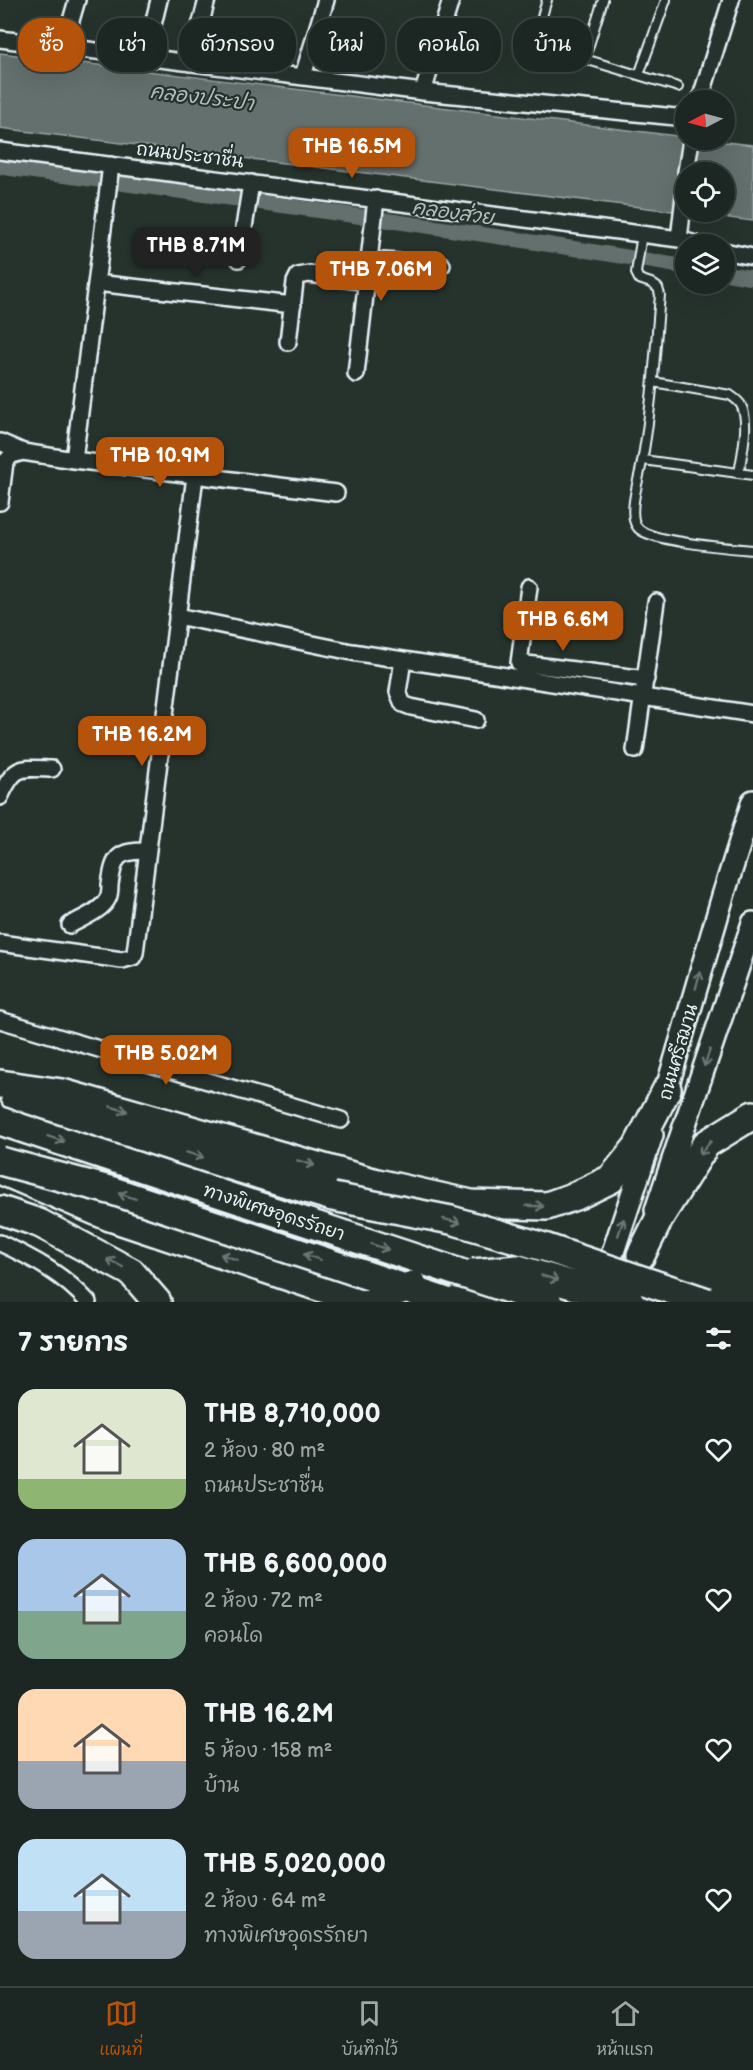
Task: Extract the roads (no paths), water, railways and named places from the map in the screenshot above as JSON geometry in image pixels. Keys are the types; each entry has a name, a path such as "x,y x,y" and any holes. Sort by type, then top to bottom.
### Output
{"highway":[{"path":"0,1084 62,1093 373,1182 471,1204 547,1206 578,1196 611,1179 637,1147 668,1089"},
{"path":"0,1092 57,1113 333,1197 452,1220 544,1247 707,1302"},
{"path":"641,1255 661,1215 706,1144 753,1115"},
{"name":"ทางพิเศษอุดรรัถยา","path":"0,1121 548,1302"},
{"name":"ทางพิเศษอุดรรัถยา","path":"0,1161 113,1191 447,1302"},
{"path":"0,1170 110,1217 364,1302"},
{"path":"0,1210 39,1222 131,1272 158,1302"},
{"path":"372,1302 434,1276 518,1269 630,1302"}],"main road":[{"name":"ถนนศรีสมาน","path":"596,1302 668,1089 710,940 753,801"},
{"name":"ถนนศรีสมาน","path":"624,1302 753,923"}],"street":[{"path":"72,18 77,0"},
{"path":"155,18 159,0"},
{"path":"202,18 207,0"},
{"path":"303,76 326,0"},
{"path":"423,92 451,0"},
{"path":"703,90 731,0"},
{"path":"0,39 18,42"},
{"path":"268,72 423,92 675,117"},
{"name":"ถนนประชาชื่น","path":"0,151 109,176 249,194 376,205 640,241 675,239"},
{"path":"74,460 109,176"},
{"path":"239,259 249,194"},
{"path":"356,374 376,205"},
{"path":"735,253 753,257"},
{"path":"369,260 442,265"},
{"path":"288,342 295,282 303,274 367,282"},
{"path":"96,283 293,306"},
{"path":"0,442 23,452 74,460 336,493"},
{"path":"0,502 5,462 12,455 23,452"},
{"path":"0,943 122,960 133,957 195,476"},
{"path":"529,587 519,663 646,679"},
{"path":"635,750 656,602"},
{"path":"177,616 352,652 753,714"},
{"path":"403,660 398,692 403,704 411,708 476,720"},
{"path":"0,797 9,778 19,770 52,770"},
{"path":"70,925 100,907 107,900 117,856 131,851 148,851"},
{"path":"0,1020 341,1120"},
{"path":"0,1243 31,1257 79,1298"}],"lane":[{"path":"543,18 547,0"},
{"path":"592,35 603,0"},
{"path":"639,75 666,0"},
{"path":"592,60 678,87"},
{"path":"640,241 636,273 639,279 658,288 660,295 653,382 643,460 632,515 635,526 642,532 682,542 753,550"},
{"path":"653,382 730,395 740,402 744,412 740,473"},
{"path":"643,460 753,475"}],"water":[{"name":"คลองประปา","path":"0,53 18,55 18,72 85,72 85,63 97,65 97,72 155,72 675,136 675,150 735,150 735,143 753,145 753,221 735,219 735,162 675,162 675,211 0,128"}],"waterway":[{"name":"คลองส่วย","path":"0,167 429,226 675,265"},
{"name":"คลองส่วย","path":"735,275 753,278"}]}
